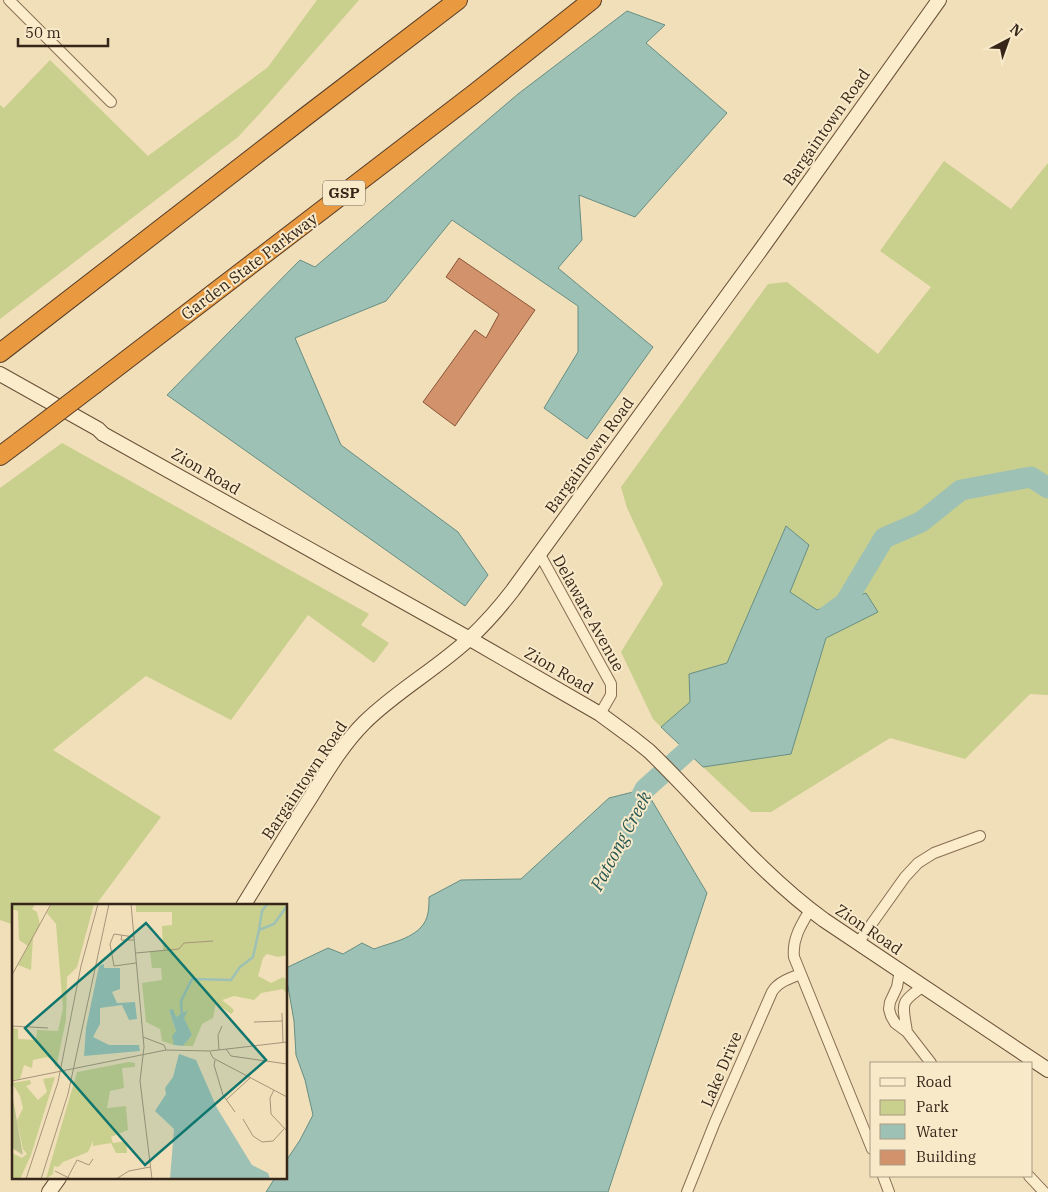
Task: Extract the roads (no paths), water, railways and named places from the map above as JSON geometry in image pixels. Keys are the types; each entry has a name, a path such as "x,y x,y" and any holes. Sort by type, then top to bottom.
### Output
{"highway":[{"path":"0,353 458,0"},
{"name":"Garden State Parkway","path":"0,456 467,99 592,0"}],"street":[{"path":"9,0 111,102"},
{"name":"Bargaintown Road","path":"244,904 326,773 364,723 383,706 470,639 497,610 762,248 939,0"},
{"name":"Zion Road","path":"0,374 600,714 634,739 658,761 762,867 810,910 1048,1070"},
{"name":"Delaware Avenue","path":"540,553 611,684 611,694 600,714"},
{"path":"858,943 905,877 918,863 934,853 980,836"},
{"path":"810,910 794,943 794,957 870,1144"},
{"path":"900,970 896,988 890,1002 889,1012 895,1023 906,1032 930,1062"},
{"name":"Lake Drive","path":"688,1192 715,1122 772,992 783,981 800,974"},
{"path":"906,1032 904,1006 910,996 924,986"},
{"path":"883,1177 889,1192"},
{"path":"1030,1177 1044,1192"},
{"path":"49,1192 58,1180"}],"water":[{"path":"627,11 665,25 646,43 727,113 635,217 579,195 582,240 558,268 653,347 587,439 544,408 578,352 578,306 452,220 386,301 295,338 341,445 458,532 488,575 465,606 167,395 300,260 315,267 518,94"},
{"path":"786,526 809,545 790,592 817,610 866,593 878,612 826,638 791,754 703,767 661,727 690,702 689,674 727,663"},
{"path":"645,789 707,893 608,1192 266,1192 274,1180 288,1180 288,1158 313,1115 305,1080 296,1055 294,1021 288,986 288,967 328,948 343,954 362,943 374,949 412,935 423,924 428,915 429,897 461,880 521,879 609,798"}],"waterway":[{"name":"Patcong Creek","path":"826,617 845,603 884,538 921,522 961,490 1031,477 1048,488"},
{"name":"Patcong Creek","path":"632,815 645,789 693,746 714,742"}]}
